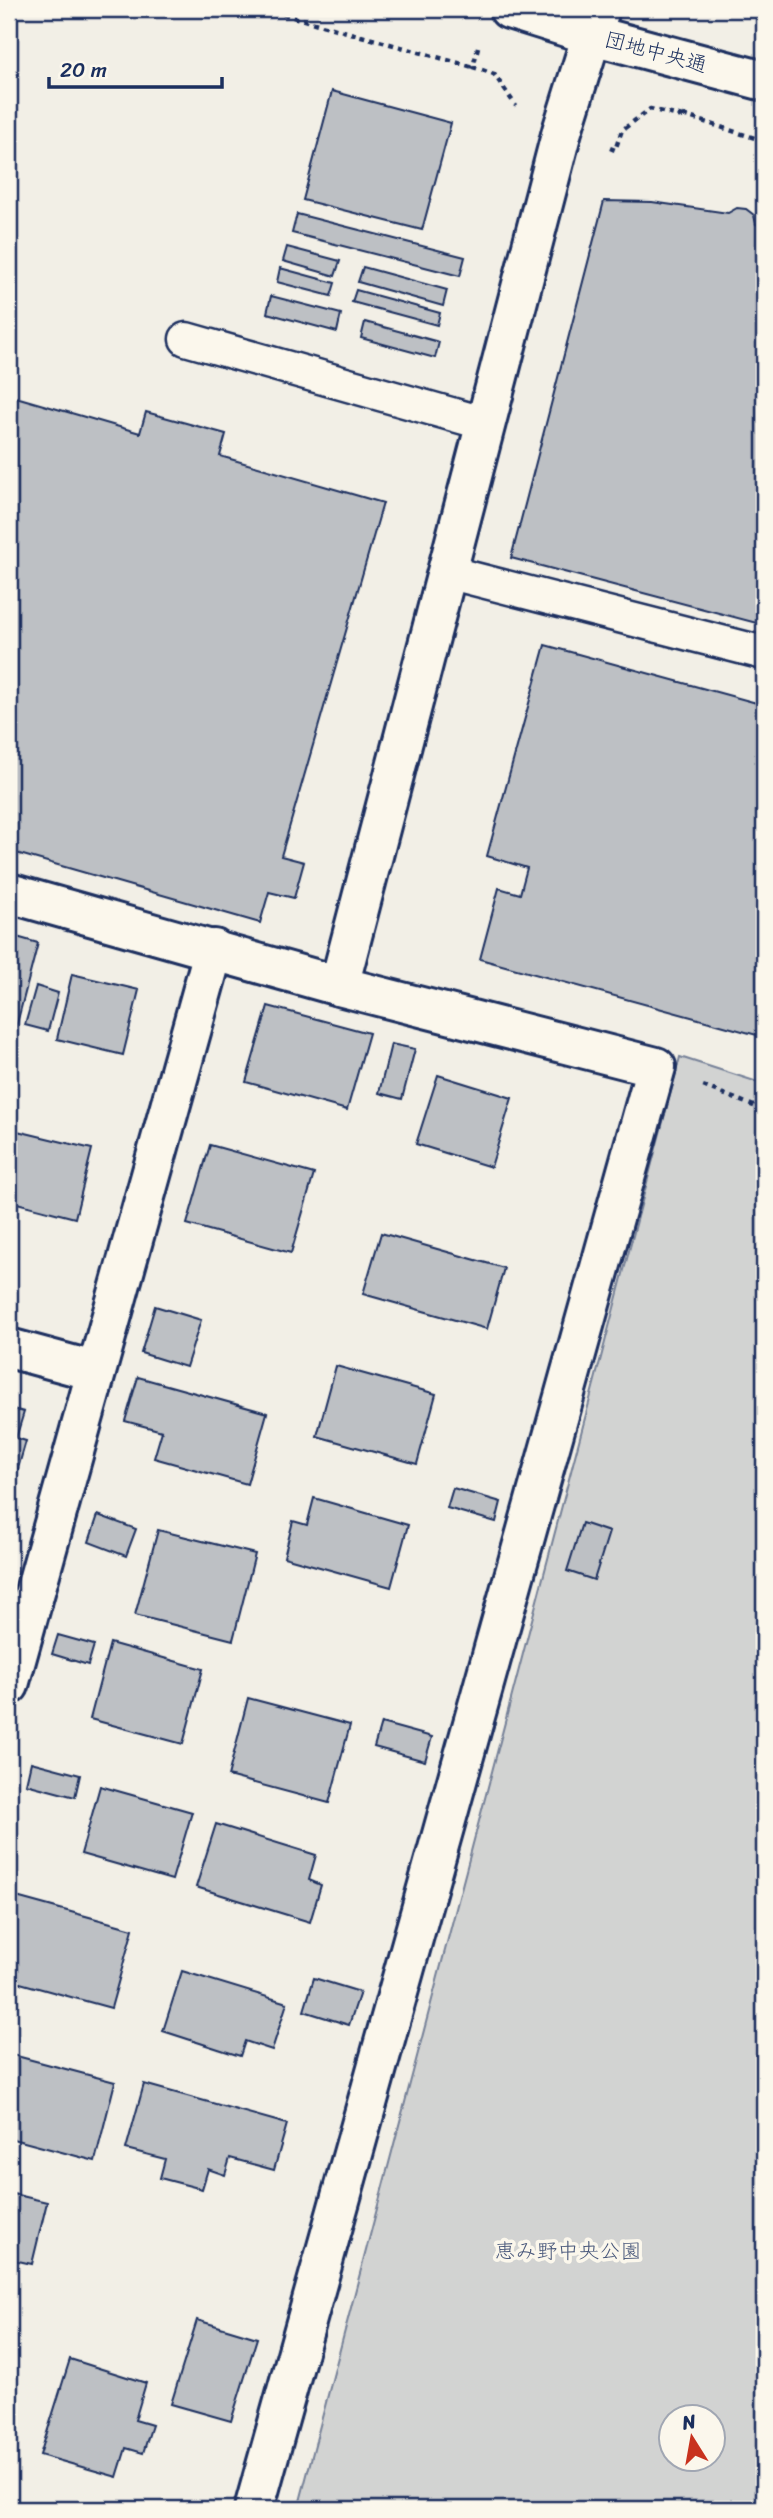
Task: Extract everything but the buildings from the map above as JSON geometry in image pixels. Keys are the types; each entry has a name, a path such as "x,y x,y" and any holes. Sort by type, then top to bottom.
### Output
{"street":[{"name":"団地中央通","path":"509,9 596,22 764,81"},
{"path":"339,986 562,131 596,22"},
{"path":"9,893 214,948 339,986 656,1067 254,2509"},
{"path":"9,1685 94,1371 214,948"},
{"path":"9,1348 94,1371"}],"lane":[{"path":"186,339 486,424"},
{"path":"447,572 764,653"}],"path":[{"path":"264,9 473,67"},
{"path":"656,1067 764,1110"}],"green space":[{"name":"恵み野中央公園","path":"680,1057 764,1084 764,2509 298,2509"}]}
